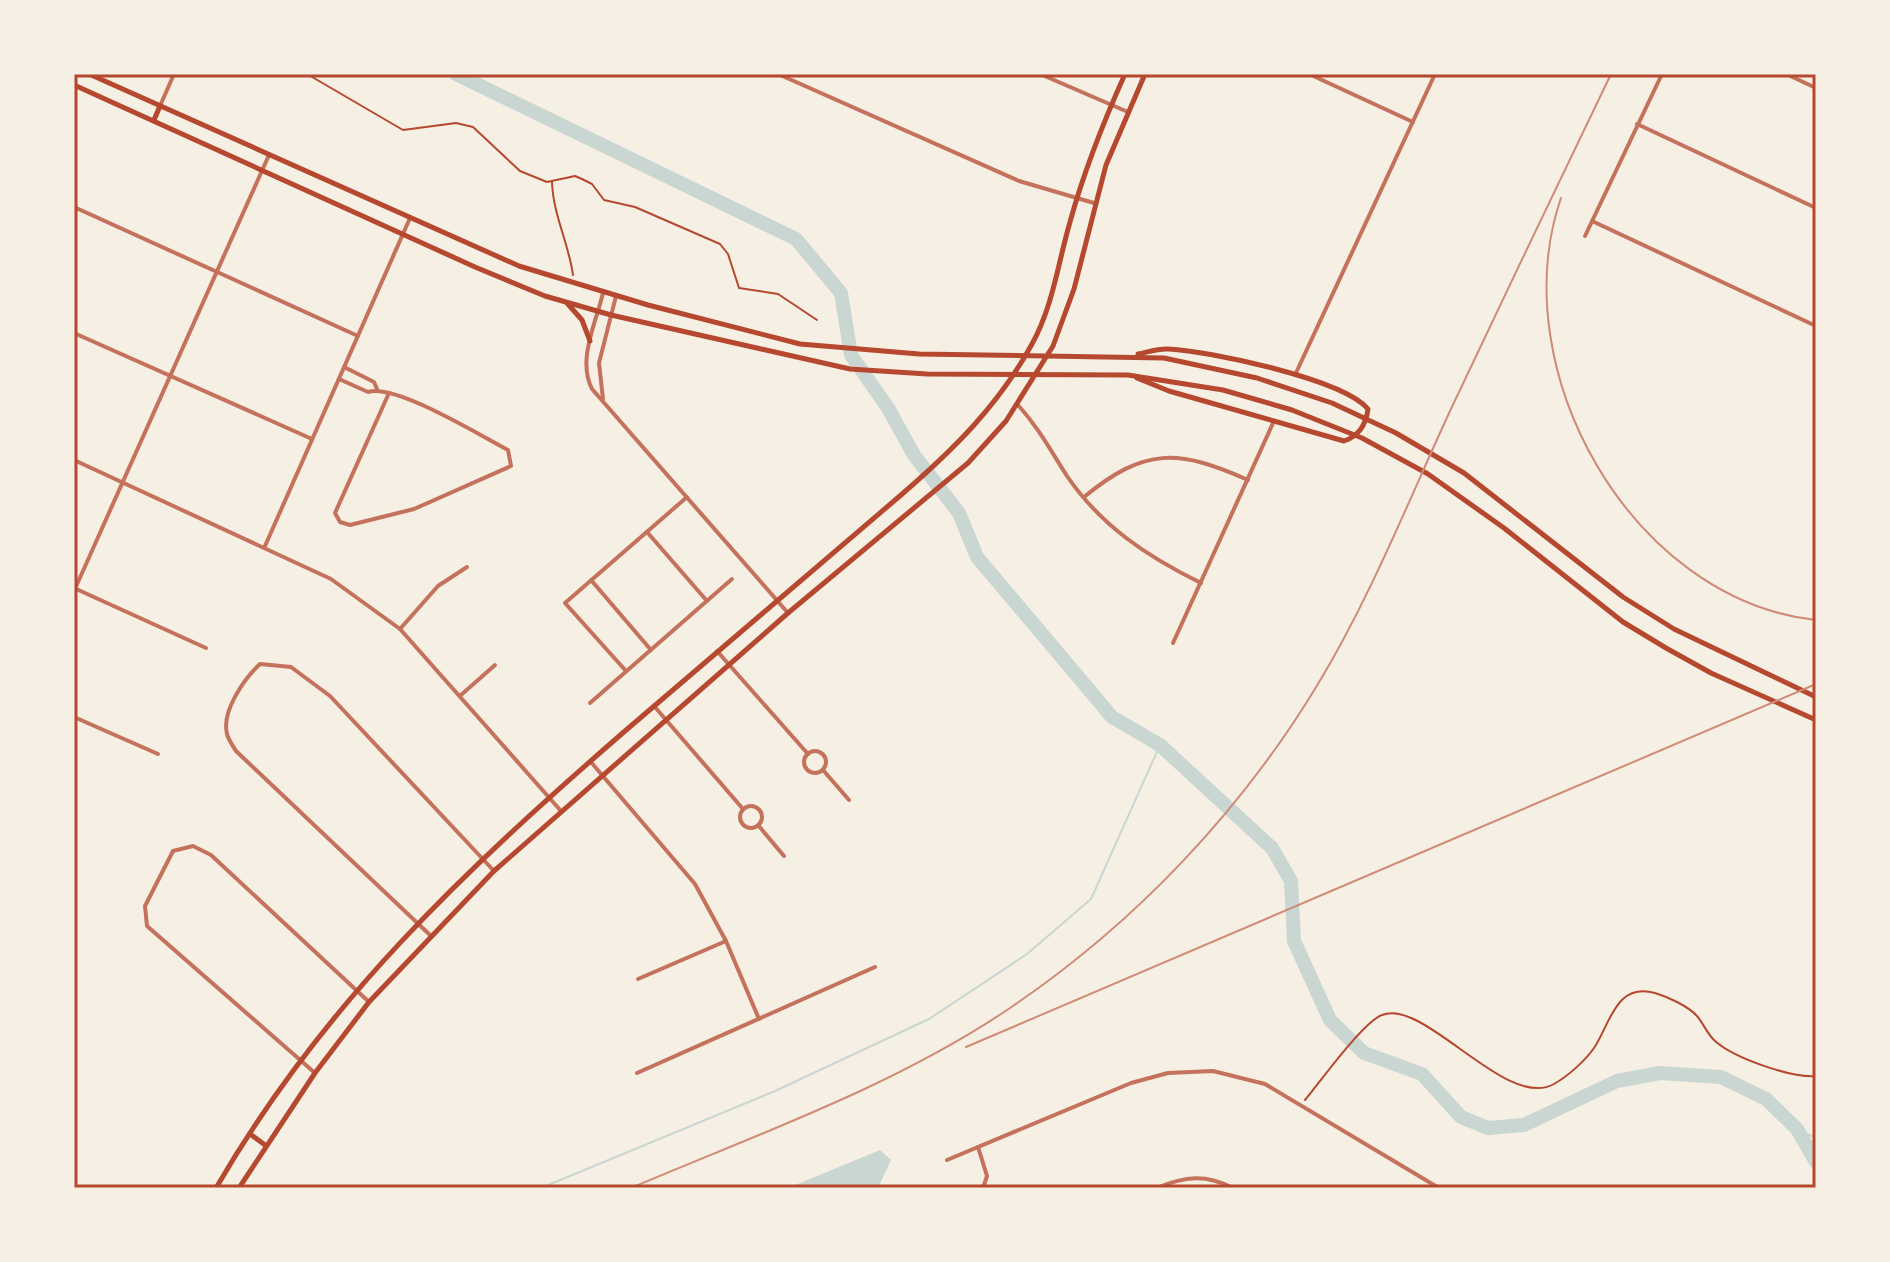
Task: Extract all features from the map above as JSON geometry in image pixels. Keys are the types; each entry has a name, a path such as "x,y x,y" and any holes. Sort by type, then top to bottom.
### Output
{"main road":[{"path":"89,74 519,266 603,293 800,344 919,354 1129,356 1201,364 1257,378 1332,403 1434,454 1502,501 1623,597 1724,656 1816,697"},
{"path":"216,1188 300,1060 356,989 417,921 590,761 957,446 992,407 1025,355 1055,284 1077,198 1125,74"},
{"path":"239,1188 315,1073 369,1002 430,935 494,871 561,811 788,613 968,463 1018,405 1048,356 1074,289 1094,203 1145,74"},
{"path":"74,85 475,267 598,312 811,362 927,374 1128,375 1252,398 1342,429 1428,474 1623,622 1711,673 1816,720"},
{"path":"154,120 160,106"},
{"path":"567,302 586,327 590,341"},
{"path":"1128,375 1169,391 1344,441 1353,438 1366,422 1368,409 1359,399 1295,375 1221,356 1174,349 1129,356"},
{"path":"250,1134 265,1145"}],"street":[{"path":"160,106 174,74"},
{"path":"778,74 1019,181 1094,203"},
{"path":"1040,74 1128,112"},
{"path":"1309,74 1413,122"},
{"path":"1295,375 1435,74"},
{"path":"1585,236 1662,74"},
{"path":"1786,74 1816,88"},
{"path":"1637,124 1816,208"},
{"path":"206,648 74,590 269,155"},
{"path":"74,207 358,336"},
{"path":"265,546 410,218"},
{"path":"1592,221 1816,326"},
{"path":"603,293 590,341 587,379 788,613"},
{"path":"603,399 599,363 616,296"},
{"path":"74,333 312,439"},
{"path":"344,367 374,382 377,389"},
{"path":"339,379 368,392 377,389 389,393 508,450 511,466 414,509 350,525 340,522 335,513 389,393"},
{"path":"1018,405 1035,423 1084,497 1117,532 1153,559 1201,583"},
{"path":"1173,643 1275,419"},
{"path":"1084,497 1125,467 1170,457 1201,461 1248,480"},
{"path":"74,460 331,579 400,629 561,811"},
{"path":"626,671 565,603 687,497"},
{"path":"647,532 707,601"},
{"path":"400,629 438,586 467,567"},
{"path":"590,703 732,579"},
{"path":"591,580 651,650"},
{"path":"717,651 808,754"},
{"path":"430,935 236,751 226,732 228,716 245,677 260,664 291,667 330,696 494,871"},
{"path":"461,695 495,665"},
{"path":"654,706 743,809"},
{"path":"74,717 158,754"},
{"path":"808,754 817,752 825,756 823,770 849,800"},
{"path":"808,754 806,768 814,773 823,770"},
{"path":"590,761 695,884 726,941 759,1019"},
{"path":"750,806 759,810 762,816 758,825 748,828 742,824 740,814 743,809 750,806"},
{"path":"758,825 784,856"},
{"path":"315,1073 147,926 145,906 173,851 193,846 211,855 369,1002"},
{"path":"638,979 726,941"},
{"path":"637,1073 875,967"},
{"path":"947,1160 1131,1083 1168,1073 1229,1073 1265,1084 1439,1188"},
{"path":"978,1147 987,1176 983,1188"},
{"path":"1157,1188 1177,1180 1205,1177 1233,1188"}],"path":[{"path":"307,74 403,130 456,123 473,127 520,171 552,182 575,176 592,184 604,200 635,207 720,244 728,254 739,288 778,294 817,320"},
{"path":"552,182 555,210 572,258 574,284"},
{"path":"1301,1104 1367,1026 1383,1014 1413,1016 1463,1053 1521,1085 1537,1089 1561,1080 1588,1056 1615,1005 1641,991 1654,993 1686,1008 1717,1043 1784,1073 1799,1077 1816,1076"}],"shaded area":[{"path":"880,1150 891,1160 878,1188 788,1188"}],"waterway":[{"path":"456,74 796,239 841,293 851,355 888,408 914,455 959,513 977,557 1112,717 1160,745 1272,848 1291,881 1294,941 1330,1020 1364,1053 1422,1074 1461,1117 1488,1128 1524,1125 1617,1081 1660,1073 1721,1077 1766,1099 1797,1129 1816,1162"},
{"path":"541,1188 775,1091 929,1019 1027,954 1091,899 1160,745"},
{"path":"1797,1129 1816,1138"}],"railway":[{"path":"631,1188 825,1107 966,1036 1056,975 1099,940 1141,903 1219,821 1287,732 1355,618 1611,74"},
{"path":"1561,198 1547,264 1550,333 1567,401 1597,466 1638,523 1690,570 1750,603 1816,620"},
{"path":"966,1047 1816,684"}]}
